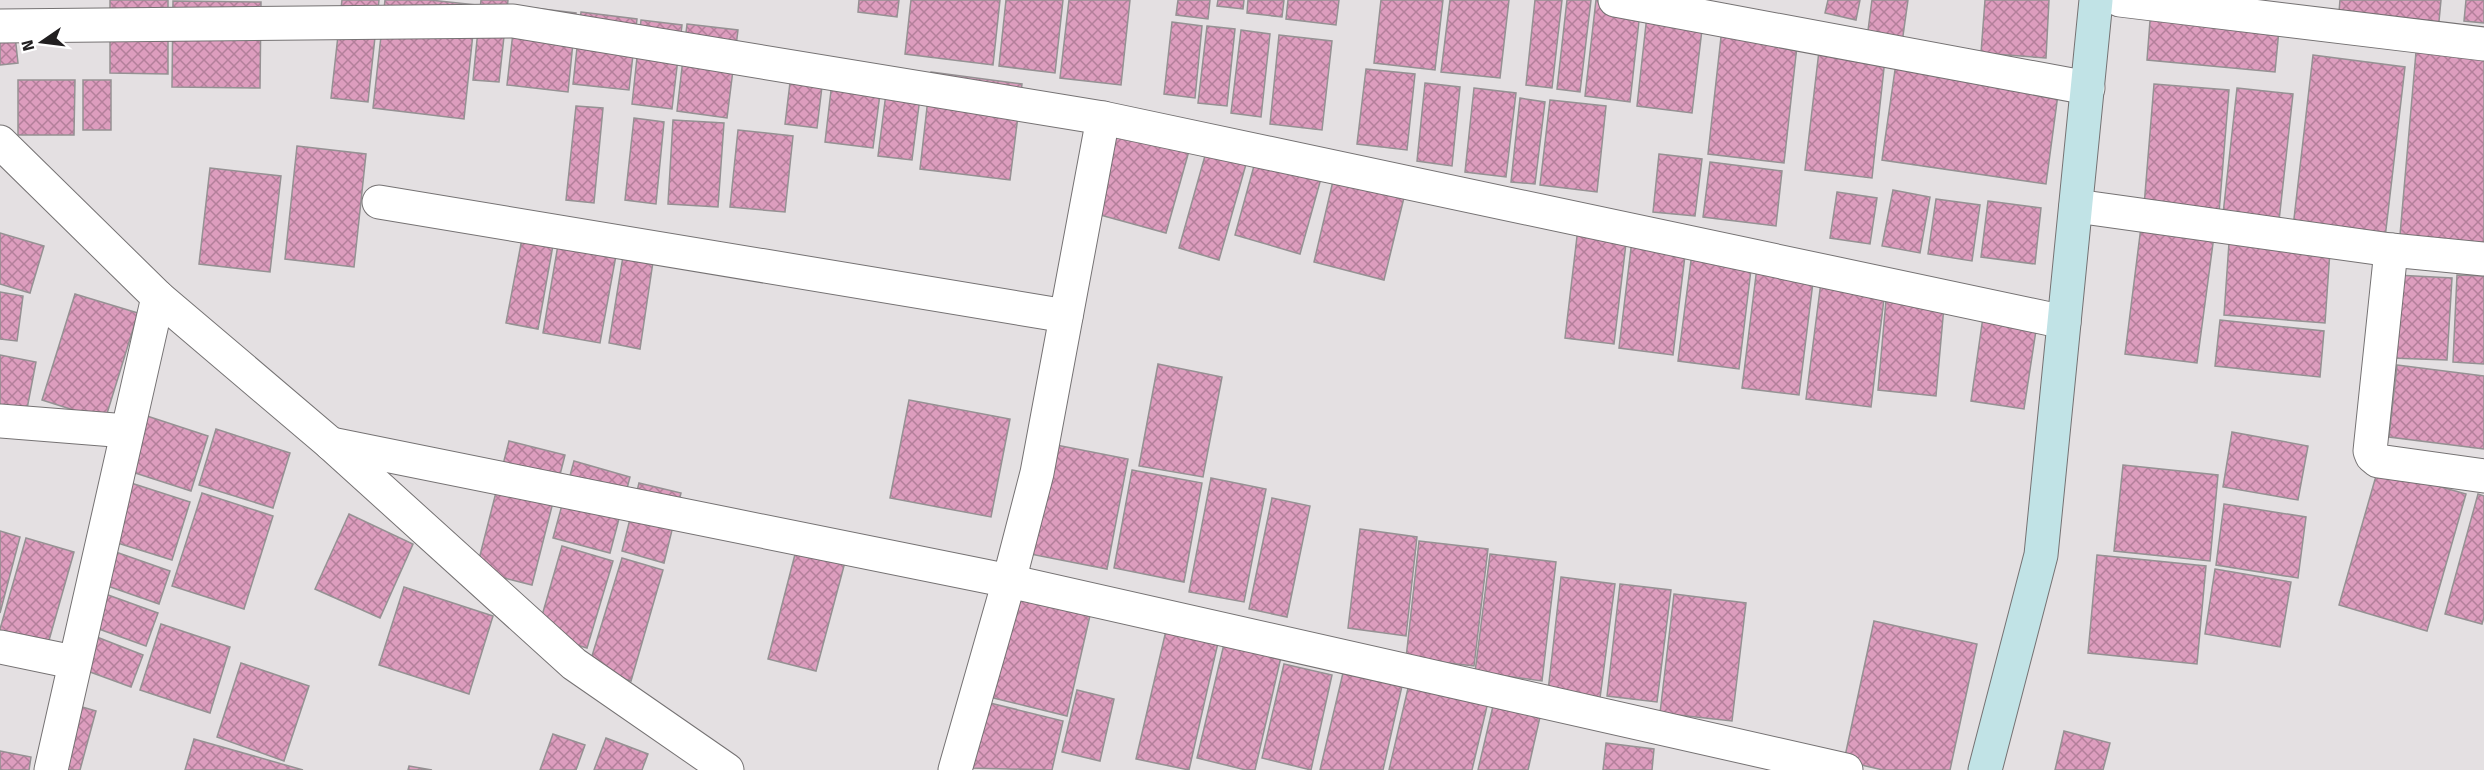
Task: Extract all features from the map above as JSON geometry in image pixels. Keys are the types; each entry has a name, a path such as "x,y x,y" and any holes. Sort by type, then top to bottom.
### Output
{"street":[{"path":"1615,0 2088,87"},
{"path":"1985,770 2041,555 2096,0"},
{"path":"2120,0 2484,44"},
{"path":"0,26 513,21 1103,118 2064,322"},
{"path":"955,770 1037,473 1103,118"},
{"path":"0,142 158,297 331,444 574,664 727,770"},
{"path":"379,202 1066,316"},
{"path":"2076,206 2391,249 2484,259"},
{"path":"2391,249 2370,450 2372,456 2378,461 2484,476"},
{"path":"51,770 73,662 158,297"},
{"path":"0,421 127,431"},
{"path":"331,444 1009,581 1846,770"},
{"path":"0,647 73,662"}],"building":[{"path":"110,0 168,0 168,74 110,73"},
{"path":"342,0 379,0 368,102 331,98"},
{"path":"385,0 430,0 476,5 464,119 373,108"},
{"path":"481,0 508,0 499,82 473,80"},
{"path":"859,0 899,0 897,17 858,12"},
{"path":"911,0 1000,0 993,65 905,54"},
{"path":"1006,0 1063,0 1055,73 999,66"},
{"path":"1069,0 1130,0 1121,85 1060,78"},
{"path":"1178,0 1210,0 1208,19 1176,15"},
{"path":"1218,0 1244,0 1243,9 1217,6"},
{"path":"1248,0 1284,0 1282,17 1247,13"},
{"path":"1288,0 1339,0 1336,25 1286,19"},
{"path":"1381,0 1443,0 1435,70 1374,63"},
{"path":"1450,0 1509,0 1500,78 1441,72"},
{"path":"1535,0 1562,0 1552,88 1526,85"},
{"path":"1567,0 1591,0 1580,92 1557,89"},
{"path":"1596,0 1641,3 1630,102 1585,96"},
{"path":"1828,0 1860,0 1856,20 1825,13"},
{"path":"1872,0 1908,0 1902,43 1867,38"},
{"path":"1985,0 2049,0 2046,58 1981,53"},
{"path":"2340,0 2441,0 2438,32 2338,24"},
{"path":"2466,0 2484,0 2484,23 2464,21"},
{"path":"173,1 261,2 260,88 172,87"},
{"path":"516,6 576,13 568,92 507,85"},
{"path":"1648,6 1704,13 1692,113 1637,106"},
{"path":"2151,8 2280,19 2275,72 2147,60"},
{"path":"581,12 637,19 629,90 573,84"},
{"path":"13,17 18,63 0,65 0,18"},
{"path":"641,20 682,25 672,109 632,104"},
{"path":"1172,22 1202,26 1195,98 1164,94"},
{"path":"687,24 738,30 727,118 677,111"},
{"path":"1207,26 1235,29 1227,106 1198,103"},
{"path":"1722,28 1798,37 1784,163 1708,154"},
{"path":"1241,30 1270,34 1261,117 1231,113"},
{"path":"1279,35 1332,41 1322,130 1270,124"},
{"path":"1819,51 1885,59 1872,178 1805,170"},
{"path":"2416,52 2484,58 2484,243 2400,235"},
{"path":"2313,55 2405,67 2385,238 2293,227"},
{"path":"1896,63 2059,87 2046,184 1882,160"},
{"path":"834,65 883,71 873,148 825,142"},
{"path":"792,66 824,70 817,128 785,124"},
{"path":"1366,69 1415,74 1407,150 1357,144"},
{"path":"889,70 923,74 912,160 878,156"},
{"path":"931,72 1022,84 1010,180 920,169"},
{"path":"18,80 75,80 74,135 18,135"},
{"path":"83,80 111,80 111,130 83,130"},
{"path":"1425,83 1460,87 1452,166 1417,161"},
{"path":"2154,84 2229,90 2219,213 2144,206"},
{"path":"1474,88 1516,93 1506,177 1465,172"},
{"path":"2237,88 2293,94 2279,221 2223,214"},
{"path":"1520,98 1545,102 1535,184 1511,182"},
{"path":"1550,100 1606,106 1597,192 1540,185"},
{"path":"576,106 603,108 594,203 566,200"},
{"path":"1111,109 1194,133 1166,233 1082,210"},
{"path":"634,118 664,122 656,204 625,200"},
{"path":"673,120 724,123 718,207 668,204"},
{"path":"738,130 793,136 785,212 730,207"},
{"path":"1210,138 1250,150 1219,260 1179,248"},
{"path":"1260,144 1325,164 1300,254 1235,235"},
{"path":"297,146 366,154 354,267 285,259"},
{"path":"1659,154 1702,159 1695,216 1653,212"},
{"path":"1710,162 1782,171 1776,226 1703,217"},
{"path":"1337,164 1408,181 1384,280 1314,262"},
{"path":"210,168 281,176 270,272 199,264"},
{"path":"1893,190 1930,197 1920,253 1882,246"},
{"path":"1837,192 1877,198 1870,244 1830,238"},
{"path":"1936,199 1980,205 1972,261 1928,254"},
{"path":"1988,201 2041,208 2035,264 1981,257"},
{"path":"2143,211 2216,221 2197,363 2125,354"},
{"path":"524,228 555,234 538,329 506,323"},
{"path":"1578,228 1627,235 1614,344 1565,338"},
{"path":"0,233 44,246 30,293 0,284"},
{"path":"559,239 617,250 600,343 543,333"},
{"path":"1632,240 1686,247 1673,355 1619,348"},
{"path":"2229,243 2330,251 2325,323 2224,315"},
{"path":"1693,245 1753,253 1739,369 1678,361"},
{"path":"624,250 654,255 640,349 609,343"},
{"path":"1758,259 1815,266 1799,395 1742,388"},
{"path":"1822,274 1886,282 1871,407 1806,399"},
{"path":"2396,275 2452,278 2447,360 2391,358"},
{"path":"2457,275 2484,276 2484,364 2453,362"},
{"path":"1887,289 1945,295 1936,396 1878,390"},
{"path":"0,292 23,296 17,341 0,339"},
{"path":"75,294 138,313 105,420 42,400"},
{"path":"1986,296 2040,304 2024,409 1971,401"},
{"path":"2220,320 2324,331 2320,377 2215,366"},
{"path":"0,355 36,362 22,435 0,431"},
{"path":"1158,364 1222,377 1203,477 1139,466"},
{"path":"2397,365 2484,376 2484,449 2389,437"},
{"path":"909,400 1010,419 991,517 890,498"},
{"path":"147,416 208,436 191,491 129,471"},
{"path":"216,429 290,453 273,508 199,485"},
{"path":"2232,432 2308,446 2298,500 2223,487"},
{"path":"509,441 565,455 532,585 476,571"},
{"path":"1046,443 1128,459 1107,569 1025,553"},
{"path":"574,461 630,477 610,553 553,538"},
{"path":"2123,465 2218,475 2210,561 2114,551"},
{"path":"2378,469 2466,494 2427,631 2339,605"},
{"path":"1132,470 1202,483 1184,582 1114,568"},
{"path":"1211,478 1266,489 1244,602 1189,592"},
{"path":"128,482 190,502 172,560 111,541"},
{"path":"639,483 681,493 664,563 622,551"},
{"path":"202,493 273,516 244,609 172,586"},
{"path":"2478,494 2484,496 2484,617 2482,624 2445,614"},
{"path":"1272,498 1310,506 1287,617 1249,609"},
{"path":"2224,504 2306,517 2298,578 2216,565"},
{"path":"349,514 413,544 380,618 315,589"},
{"path":"1360,529 1417,537 1406,636 1348,628"},
{"path":"0,531 20,537 0,613"},
{"path":"800,535 849,547 816,671 768,659"},
{"path":"26,538 74,552 44,658 0,645 0,629"},
{"path":"1419,541 1488,549 1474,666 1406,658"},
{"path":"562,546 613,561 587,648 537,633"},
{"path":"110,550 170,571 159,604 99,583"},
{"path":"1490,554 1556,562 1542,681 1475,672"},
{"path":"2097,555 2206,566 2197,664 2088,653"},
{"path":"622,558 663,570 631,681 588,669"},
{"path":"2215,569 2291,582 2280,647 2205,634"},
{"path":"1561,577 1615,584 1600,698 1548,691"},
{"path":"1620,584 1671,590 1657,702 1607,696"},
{"path":"404,587 493,616 469,694 379,665"},
{"path":"97,591 158,613 146,646 85,624"},
{"path":"1013,593 1091,611 1067,716 989,697"},
{"path":"1674,594 1746,603 1732,721 1660,713"},
{"path":"1874,621 1977,644 1950,770 1883,770 1844,761"},
{"path":"1168,622 1220,634 1189,770 1136,759"},
{"path":"161,624 230,647 210,713 140,690"},
{"path":"84,632 143,655 131,687 71,665"},
{"path":"1224,644 1281,657 1255,770 1246,770 1197,758"},
{"path":"241,663 309,686 284,761 217,737"},
{"path":"1284,664 1332,675 1311,770 1262,758"},
{"path":"1343,673 1402,686 1383,770 1320,770"},
{"path":"1409,684 1488,702 1472,770 1389,770"},
{"path":"1077,690 1114,699 1100,761 1062,752"},
{"path":"986,702 1063,721 1052,770 970,768"},
{"path":"72,704 96,711 80,770 53,770"},
{"path":"1493,706 1540,717 1528,770 1478,770"},
{"path":"2064,731 2110,743 2103,770 2055,770"},
{"path":"553,734 585,745 576,770 540,770"},
{"path":"606,738 648,754 642,770 594,770"},
{"path":"194,739 303,770 185,770"},
{"path":"1606,743 1654,749 1652,770 1603,770"},
{"path":"0,751 31,757 29,770 0,770"},
{"path":"409,766 432,770 408,770"}]}
